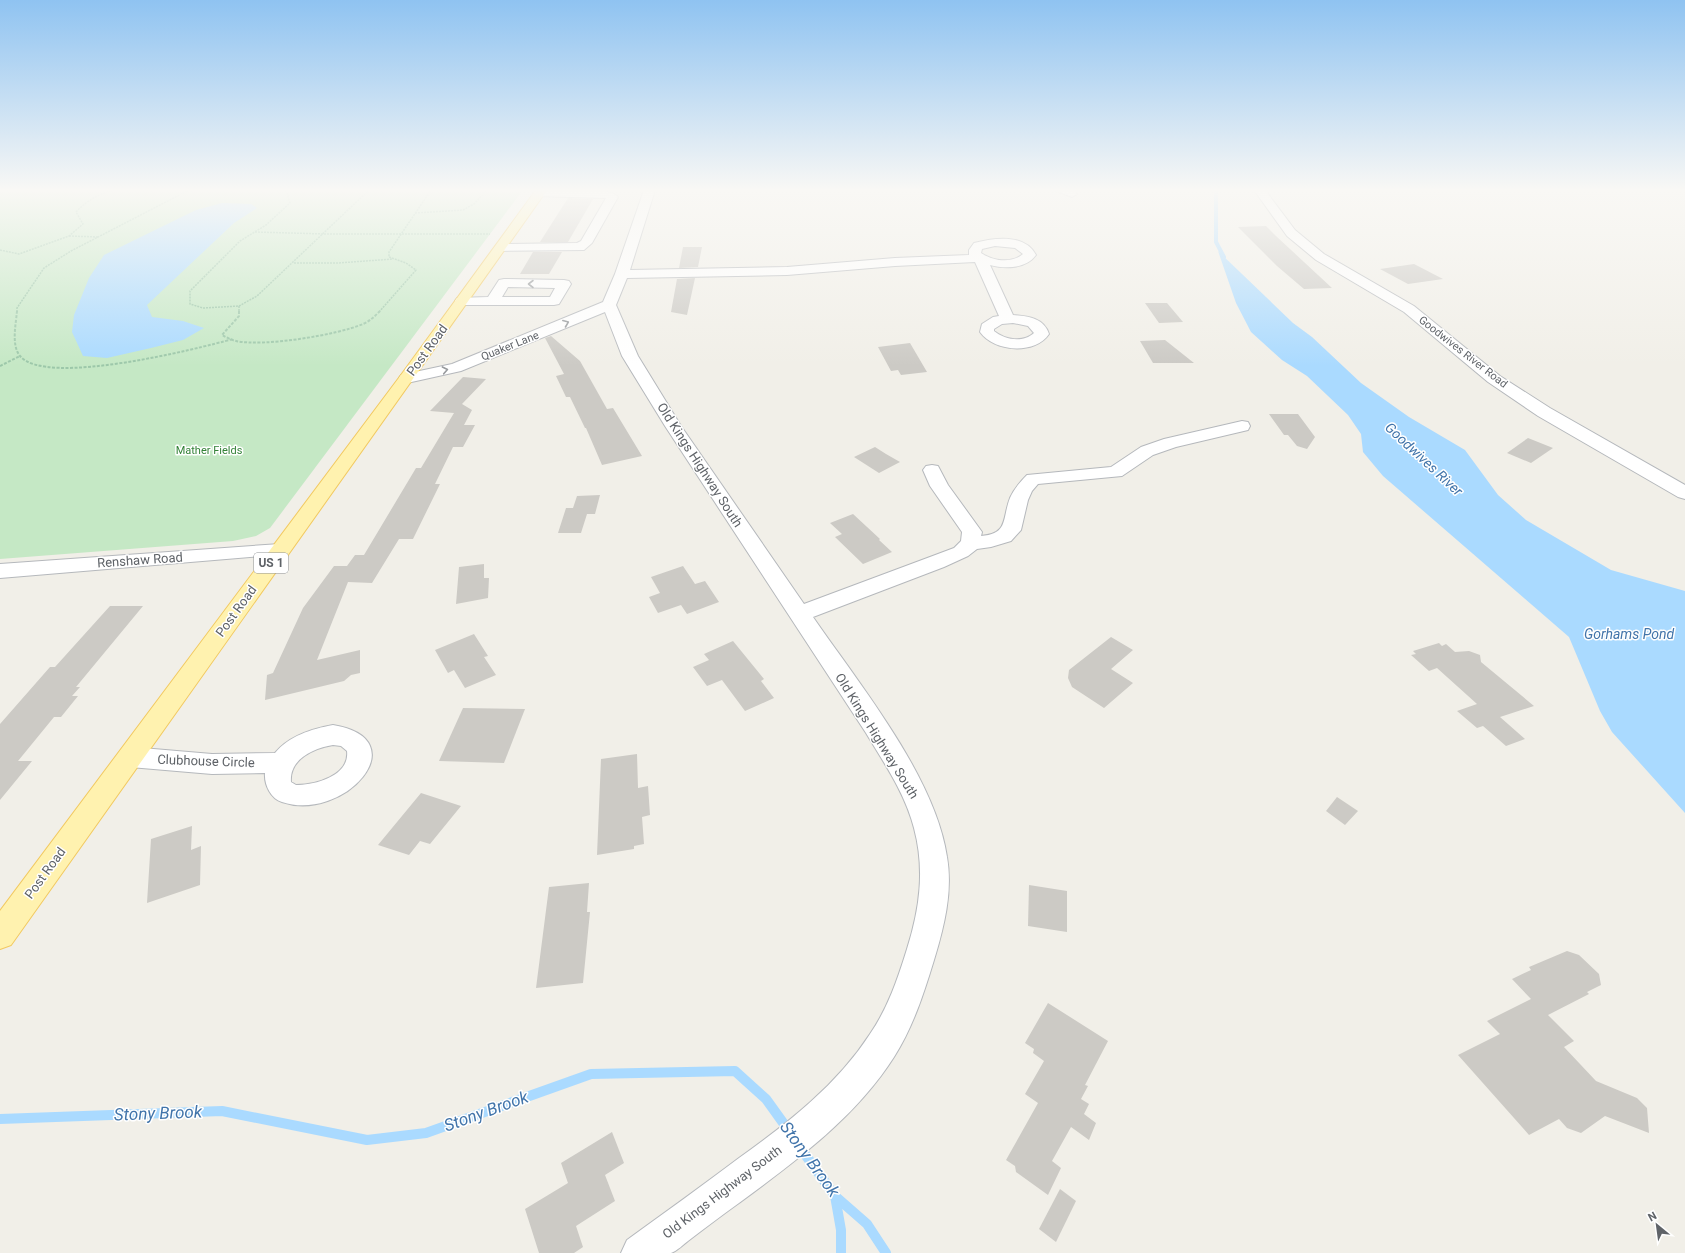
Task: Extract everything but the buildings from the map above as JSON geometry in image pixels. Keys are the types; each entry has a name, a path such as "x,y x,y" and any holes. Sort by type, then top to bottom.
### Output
{"main road":[{"name":"Post Road","path":"0,935 501,248"}],"street":[{"path":"609,305 631,248"},
{"name":"Goodwives River Road","path":"1310,248 1320,257 1409,310 1494,379 1544,412 1685,493"},
{"path":"622,274 787,271 895,262 980,258 1008,319"},
{"path":"462,301 492,301"},
{"name":"Quaker Lane","path":"407,378 456,368 609,305"},
{"name":"Old Kings Highway South","path":"609,305 630,356 673,426 875,726 905,777 919,804 927,828 934,857 936,890 929,927 899,1014 882,1046 856,1079 809,1127 644,1252"},
{"path":"799,614 937,562 961,552 971,543 984,543 1009,534 1015,525 1018,502 1026,484 1033,479 1116,472 1147,451 1170,443 1242,426"},
{"path":"932,470 939,486 972,532 971,543"},
{"name":"Renshaw Road","path":"0,571 280,550"},
{"name":"Clubhouse Circle","path":"130,757 212,764 281,763"}],"path":[{"path":"0,250 19,254 34,248"},
{"path":"76,248 44,268 17,308 15,347 20,356 33,365 69,367 121,363 182,353 233,339"},
{"path":"233,248 190,291 190,304 203,308 239,306 257,296 309,248"},
{"path":"239,306 239,316 222,335 233,339 266,341 355,328 373,318 416,270 406,264 388,257 391,248"},
{"path":"293,263 338,263 393,259"},
{"path":"0,366 20,356"}],"green space":[{"name":"Mather Fields","path":"0,248 479,248 270,528 256,536 233,541 0,559"}],"water":[{"path":"117,248 207,248 147,305 152,317 183,321 204,328 183,340 151,348 107,358 83,356 72,332 74,315 89,278 104,255"},
{"name":"Gorhams Pond","path":"1218,251 1293,323 1312,337 1361,383 1409,417 1465,450 1498,495 1526,520 1611,570 1685,591 1685,813 1612,732 1600,711 1569,637 1383,476 1363,452 1361,434 1348,415 1307,376 1282,360 1251,332 1236,303"}],"waterway":[{"name":"Goodwives River","path":"1219,248 1224,257"},
{"name":"Stony Brook","path":"0,1119 222,1111 367,1140 426,1133 591,1074 735,1071 766,1099 789,1131"},
{"name":"Stony Brook","path":"799,1146 835,1196"},
{"name":"Stony Brook","path":"835,1196 867,1224 886,1253"},
{"path":"835,1196 841,1230 841,1253"}]}
